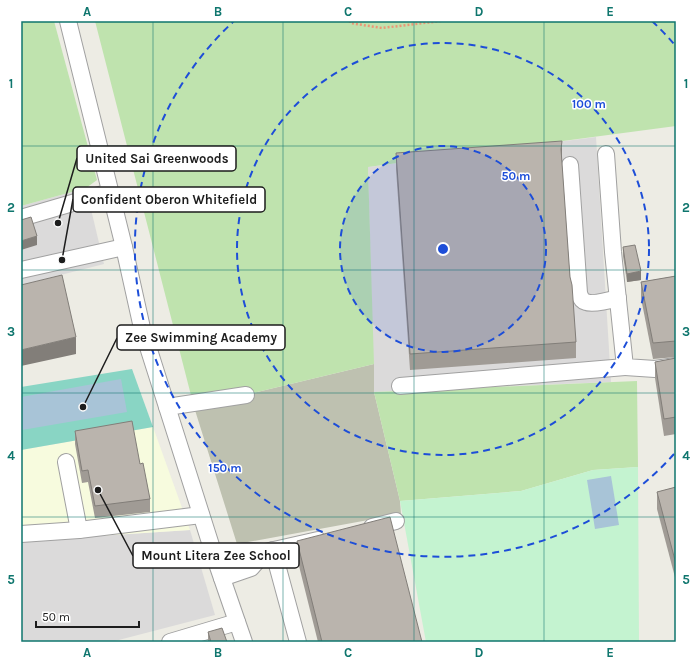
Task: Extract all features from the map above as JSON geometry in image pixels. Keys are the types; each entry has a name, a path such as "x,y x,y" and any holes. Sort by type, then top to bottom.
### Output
{"street":[{"path":"68,21 124,247 142,328 201,515 244,642"},
{"path":"606,154 613,252 625,367"},
{"path":"570,165 579,293 582,300 587,303 609,301 618,298"},
{"path":"21,218 110,192"},
{"path":"21,270 124,247"},
{"path":"400,386 625,367 655,369 676,366"},
{"path":"167,407 246,395"},
{"path":"66,462 78,530"},
{"path":"21,534 78,530 201,515"},
{"path":"358,530 396,521"},
{"path":"215,558 244,551 269,551 335,536"},
{"path":"222,578 251,568 269,551"},
{"path":"269,551 298,642"},
{"path":"170,642 237,622"}],"path":[{"path":"350,21 350,23 382,28 440,21"}],"shaded area":[{"path":"596,137 611,382 374,392 368,167"},
{"path":"86,188 104,264 21,285 21,206"},
{"path":"374,364 374,392 400,501 401,514 237,544 194,407"},
{"path":"132,369 153,427 21,450 21,387"},
{"path":"121,379 127,412 22,430 21,397"},
{"path":"153,427 190,530 21,541 21,450"},
{"path":"611,476 619,525 595,529 587,480"},
{"path":"190,530 215,615 111,642 21,642 21,541"}],"green space":[{"path":"21,21 54,21 97,180 86,188 21,206"},
{"path":"95,21 676,21 676,126 368,167 374,364 194,407"},
{"path":"637,381 638,467 593,470 521,491 400,501 374,392"},
{"path":"638,467 639,642 426,642 400,501 521,491 593,470"}],"building":[{"path":"562,141 561,149 576,342 410,354 396,153"},
{"path":"31,217 37,236 21,241 21,220"},
{"path":"635,245 641,271 627,274 623,247"},
{"path":"62,275 76,337 21,350 21,285"},
{"path":"676,276 676,341 653,343 641,282"},
{"path":"676,358 676,417 664,419 655,362"},
{"path":"132,421 140,464 143,463 150,499 95,506 88,470 82,471 75,431"},
{"path":"676,487 676,564 657,492"},
{"path":"390,517 422,642 322,642 297,541"},
{"path":"222,628 227,642 211,642 208,632"}],"place":[{"name":"United Sai Greenwoods","path":"58,223"},
{"name":"Confident Oberon Whitefield","path":"62,260"},
{"name":"Zee Swimming Academy","path":"83,407"},
{"name":"Mount Litera Zee School","path":"98,490"}]}
